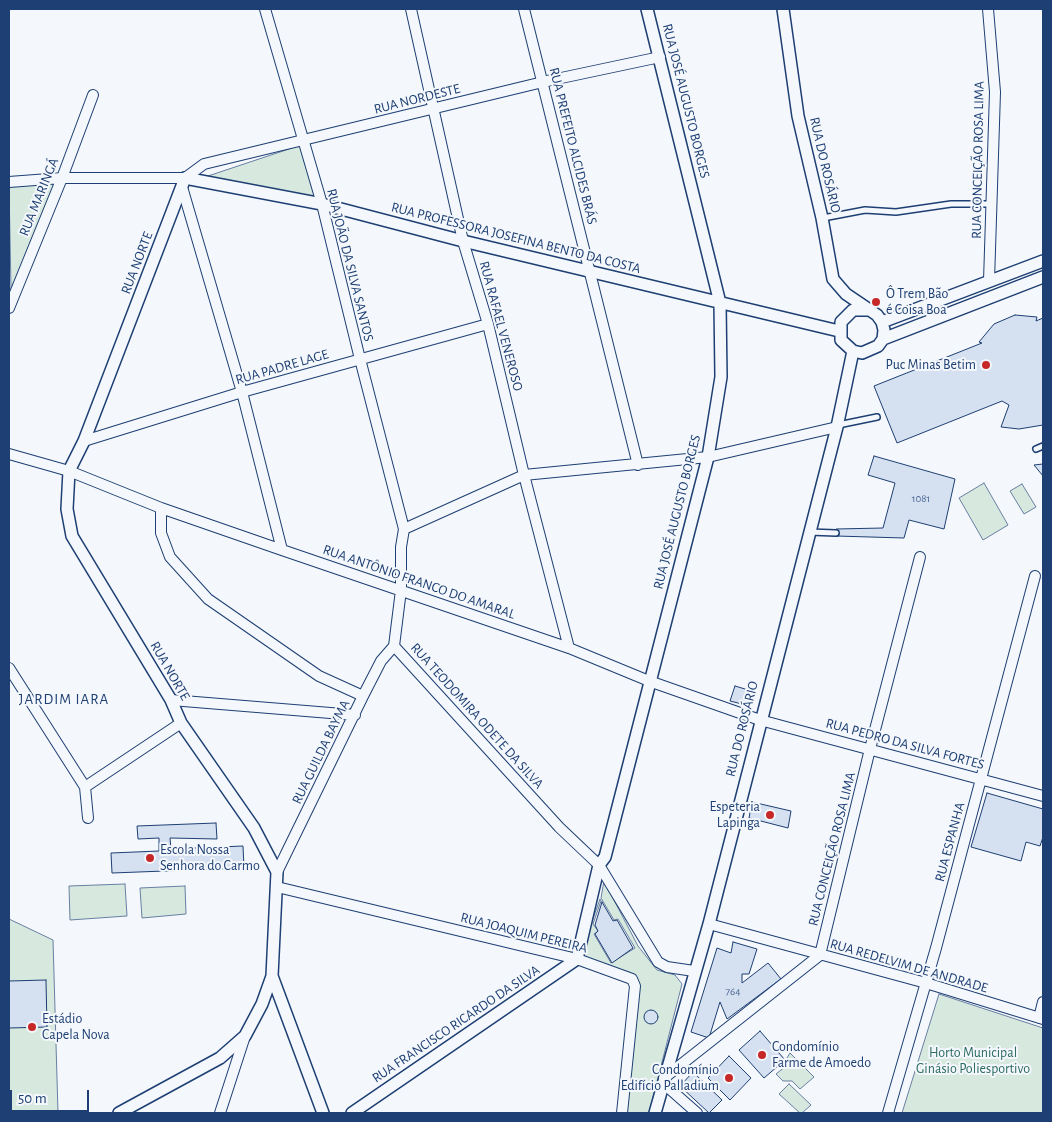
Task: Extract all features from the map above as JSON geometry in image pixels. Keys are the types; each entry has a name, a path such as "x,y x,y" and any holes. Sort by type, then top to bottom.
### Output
{"street":[{"name":"RUA JOÃO DA SILVA SANTOS","path":"265,9 322,204 404,530"},
{"name":"RUA RAFAEL VENEROSO","path":"411,9 463,242 488,324 524,475 569,648"},
{"name":"RUA PREFEITO ALCIDES BRÁS","path":"524,9 638,465"},
{"name":"RUA JOSÉ AUGUSTO BORGES","path":"578,959 600,865 605,857 708,458 721,377 720,303 647,9"},
{"name":"RUA DO ROSÁRIO","path":"783,9 798,116 822,218 833,279 846,294 870,310"},
{"name":"RUA CONCEIÇÃO ROSA LIMA","path":"988,9 995,92 989,282"},
{"name":"RUA NORDESTE","path":"184,182 204,164 434,110 542,82 660,57"},
{"name":"RUA MARINGÁ","path":"9,308 62,178 93,94"},
{"path":"9,182 62,178 184,182 242,392 282,550"},
{"name":"RUA PROFESSORA JOSEFINA BENTO DA COSTA","path":"184,182 322,204 463,242 839,331"},
{"name":"RUA NORTE","path":"119,1113 220,1058 245,1036 262,1004 272,976 277,872 254,828 181,723 171,700 72,536 67,508 69,472 84,441 184,182"},
{"path":"882,322 1043,261"},
{"path":"882,339 882,322 870,310 861,308 846,315 839,331 841,340 853,351 871,351 882,339 1043,277"},
{"name":"RUA PADRE LAGE","path":"84,441 242,392 488,324"},
{"name":"RUA DO ROSÁRIO","path":"655,1113 708,924 837,426 853,351"},
{"path":"404,530 524,475 708,458 837,426"},
{"name":"RUA ANTÔNIO FRANCO DO AMARAL","path":"9,454 69,472 161,508 569,648 649,681 760,720"},
{"path":"161,508 161,533 170,557 208,599 319,676 363,696"},
{"name":"RUA TEODOMIRA ODETE DA SILVA","path":"404,530 401,547 401,590 394,646 559,827 600,865 658,962 667,967 694,970"},
{"name":"RUA CONCEIÇÃO ROSA LIMA","path":"820,955 870,749 920,556"},
{"name":"RUA ESPANHA","path":"888,1113 982,779 1035,576"},
{"name":"RUA GUILDA BAYMA","path":"277,872 381,661 394,646"},
{"path":"9,668 85,787 88,818"},
{"path":"171,700 355,714"},
{"name":"RUA PEDRO DA SILVA FORTES","path":"760,720 1043,796"},
{"path":"85,787 181,723"},
{"name":"RUA JOAQUIM PEREIRA","path":"277,887 578,959 632,979 635,986 620,1112"},
{"name":"RUA REDELVIM DE ANDRADE","path":"708,924 926,983 1041,1019"},
{"path":"697,1113 663,1080 820,955"},
{"name":"RUA FRANCISCO RICARDO DA SILVA","path":"352,1113 578,959"},
{"path":"272,976 323,1113"},
{"path":"1041,1019 1043,1002"},
{"path":"220,1113 245,1036"}],"lane":[{"path":"822,218 865,210 896,212 951,204 991,204"},
{"path":"837,426 877,417"},
{"path":"1036,449 1043,446"},
{"path":"809,532 836,533"}],"green space":[{"path":"301,145 315,198 205,177"},
{"path":"56,183 11,289 9,186"},
{"path":"984,483 1008,525 983,540 959,498"},
{"path":"1022,484 1036,507 1024,514 1010,491"},
{"path":"604,881 638,946 657,970 675,975 682,984 649,1113 627,1113 636,982 629,972 579,958 600,899 601,901 593,924 598,931 594,934 611,963 635,948 618,919 614,920 601,898"},
{"path":"125,884 127,916 70,920 69,886"},
{"path":"185,886 186,914 142,918 140,888"},
{"name":"Estádio Capela Nova","path":"9,919 53,940 58,1113 9,1113"},
{"name":"Horto Municipal Ginásio Poliesportivo","path":"939,994 1043,1028 1043,1113 902,1113"},
{"path":"790,1053 814,1077 800,1089 792,1081 783,1081 776,1074 791,1062 787,1058"},
{"path":"789,1084 811,1105 802,1113 779,1094"}],"building":[{"name":"Puc Minas Betim","path":"1015,315 1037,317 1036,321 1043,318 1043,425 1019,429 1001,427 1009,405 1002,401 897,443 874,386 982,343 979,342 994,324"},
{"path":"874,456 955,479 944,529 909,520 904,538 836,536 836,529 883,528 895,483 868,475"},
{"path":"1043,464 1043,476 1034,465"},
{"path":"735,686 755,692 752,703 746,705 730,701"},
{"path":"987,793 1043,809 1043,837 1040,846 1026,842 1021,861 971,847"},
{"name":"Espeteria Lapinga","path":"752,802 791,811 788,828 749,818"},
{"path":"216,823 217,839 170,838 171,849 243,846 244,868 112,873 111,853 159,851 159,838 138,839 137,826"},
{"path":"602,902 613,921 617,920 633,948 612,963 595,934 598,931 595,925"},
{"path":"733,942 757,949 749,974 742,974 742,983 768,963 781,979 727,1019 720,1002 709,1038 691,1032 717,948 731,953"},
{"path":"46,980 47,1027 9,1028 9,981"},
{"path":"651,1010 656,1012 658,1017 656,1022 651,1024 646,1022 644,1017 646,1012"},
{"name":"Condomínio Farme de Amoedo","path":"760,1031 785,1060 764,1078 739,1050"},
{"name":"Condomínio Edifício Palladium","path":"729,1056 751,1078 730,1100 708,1078"},
{"path":"693,1072 722,1100 709,1113 680,1086"}],"place":[{"name":"Ô Trem Bão é Coisa Boa","path":"876,302"},
{"name":"Puc Minas Betim","path":"986,365"},
{"name":"Espeteria Lapinga","path":"770,815"},
{"name":"Escola Nossa Senhora do Carmo","path":"150,858"},
{"name":"Estádio Capela Nova","path":"32,1027"},
{"name":"Condomínio Farme de Amoedo","path":"762,1055"},
{"name":"Condomínio Edifício Palladium","path":"729,1078"}],"district":[{"name":"JARDIM IARA","path":"64,699"}]}
